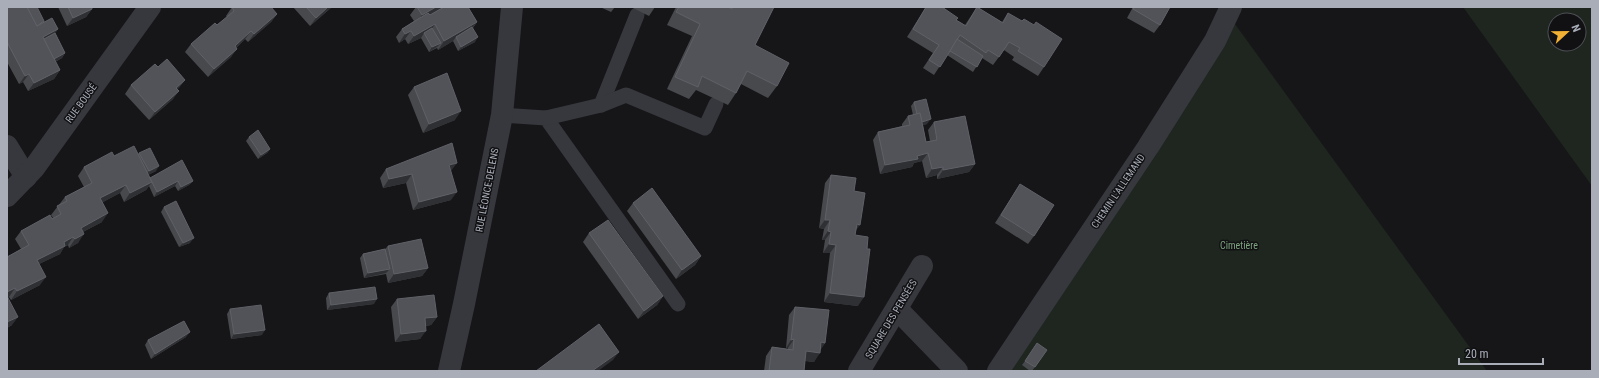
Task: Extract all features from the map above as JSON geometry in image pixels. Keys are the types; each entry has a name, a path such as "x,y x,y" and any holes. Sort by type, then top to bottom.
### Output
{"street":[{"name":"RUE BOUSÉ","path":"7,196 34,168 150,7"},
{"name":"RUE LÉONCE-DELENS","path":"449,371 502,115 512,7"},
{"name":"CHEMIN L'ALLEMAND","path":"998,371 1148,147 1215,41 1231,7"},
{"path":"7,146 26,177"},
{"name":"SQUARE DES PENSÉES","path":"859,371 922,266"},
{"path":"897,309 957,371"}],"lane":[{"path":"601,106 637,15"},
{"path":"502,115 546,118 601,106 626,95 704,128 716,104"},
{"path":"546,118 678,304"}],"green space":[{"path":"1463,7 1592,7 1592,186"},
{"name":"Cimetière","path":"1235,24 1487,371 1002,371"}],"building":[{"path":"7,7 27,7 37,26 52,18 58,29 43,37 60,70 34,83 29,74 25,76 7,42"},
{"path":"27,7 37,7 44,21 37,26"},
{"path":"68,7 92,7 92,9 73,18"},
{"path":"232,7 271,7 277,14 254,34 251,31 235,46 237,49 214,69 191,44 215,23 217,25 234,11"},
{"path":"306,7 328,7 316,18"},
{"path":"417,7 436,7 422,15"},
{"path":"444,7 468,7 477,22 444,41 435,24 414,36 411,31 405,34 402,29 428,13 430,15"},
{"path":"679,7 728,7 732,9 732,7 774,7 755,45 789,63 777,86 747,71 736,93 702,76 698,87 675,77 700,24 676,12"},
{"path":"926,7 942,7 958,18 956,20 966,26 977,7 1003,23 1008,13 1022,21 1024,19 1034,25 1036,22 1062,39 1044,67 1018,51 1020,48 1009,42 999,57 988,50 986,53 960,35 940,67 929,60 939,45 913,29"},
{"path":"1134,7 1170,7 1160,25 1133,9"},
{"path":"472,27 478,37 461,47 456,37"},
{"path":"432,28 441,43 432,47 424,33"},
{"path":"55,33 65,53 54,59 44,39"},
{"path":"957,39 983,56 977,67 950,51"},
{"path":"167,59 185,80 176,88 179,91 155,112 131,85 155,64 158,67"},
{"path":"447,73 461,111 429,124 414,87"},
{"path":"926,99 931,119 922,122 920,113 917,114 914,102"},
{"path":"920,113 926,142 937,140 934,122 965,116 975,164 943,170 943,167 932,169 928,153 917,156 918,159 885,165 878,132 910,125 908,116"},
{"path":"258,130 270,149 261,155 249,137"},
{"path":"452,143 457,163 449,165 457,192 419,202 412,174 389,179 386,169"},
{"path":"134,146 152,182 130,193 126,185 100,198 108,213 81,228 84,234 75,239 73,237 64,242 65,246 37,260 46,277 17,291 15,288 7,292 7,257 29,245 21,231 50,215 52,219 61,214 57,206 67,201 65,197 92,183 84,167 112,152 114,156"},
{"path":"150,148 159,166 149,171 139,153"},
{"path":"182,160 193,181 181,187 178,181 157,192 150,178"},
{"path":"831,175 856,178 854,191 865,193 860,225 857,224 855,235 868,237 867,249 870,249 864,297 830,293 836,245 829,244 831,232 828,231 830,220 825,220"},
{"path":"1020,184 1054,205 1034,236 1001,215"},
{"path":"652,188 701,256 682,270 633,203"},
{"path":"176,201 194,238 183,243 164,207"},
{"path":"608,220 663,296 644,311 589,233"},
{"path":"421,239 428,268 394,274 388,246"},
{"path":"385,249 390,269 368,273 363,254"},
{"path":"375,287 377,299 331,305 329,293"},
{"path":"434,295 437,317 425,318 426,331 401,334 397,299"},
{"path":"7,296 18,317 7,322"},
{"path":"261,305 265,330 234,334 230,309"},
{"path":"795,307 829,310 825,343 821,342 820,353 806,351 804,371 769,371 772,347 793,350 794,339 791,340"},
{"path":"184,321 190,332 155,354 148,340"},
{"path":"599,324 619,352 592,371 536,371"},
{"path":"1037,343 1047,350 1035,367 1025,361"}]}
